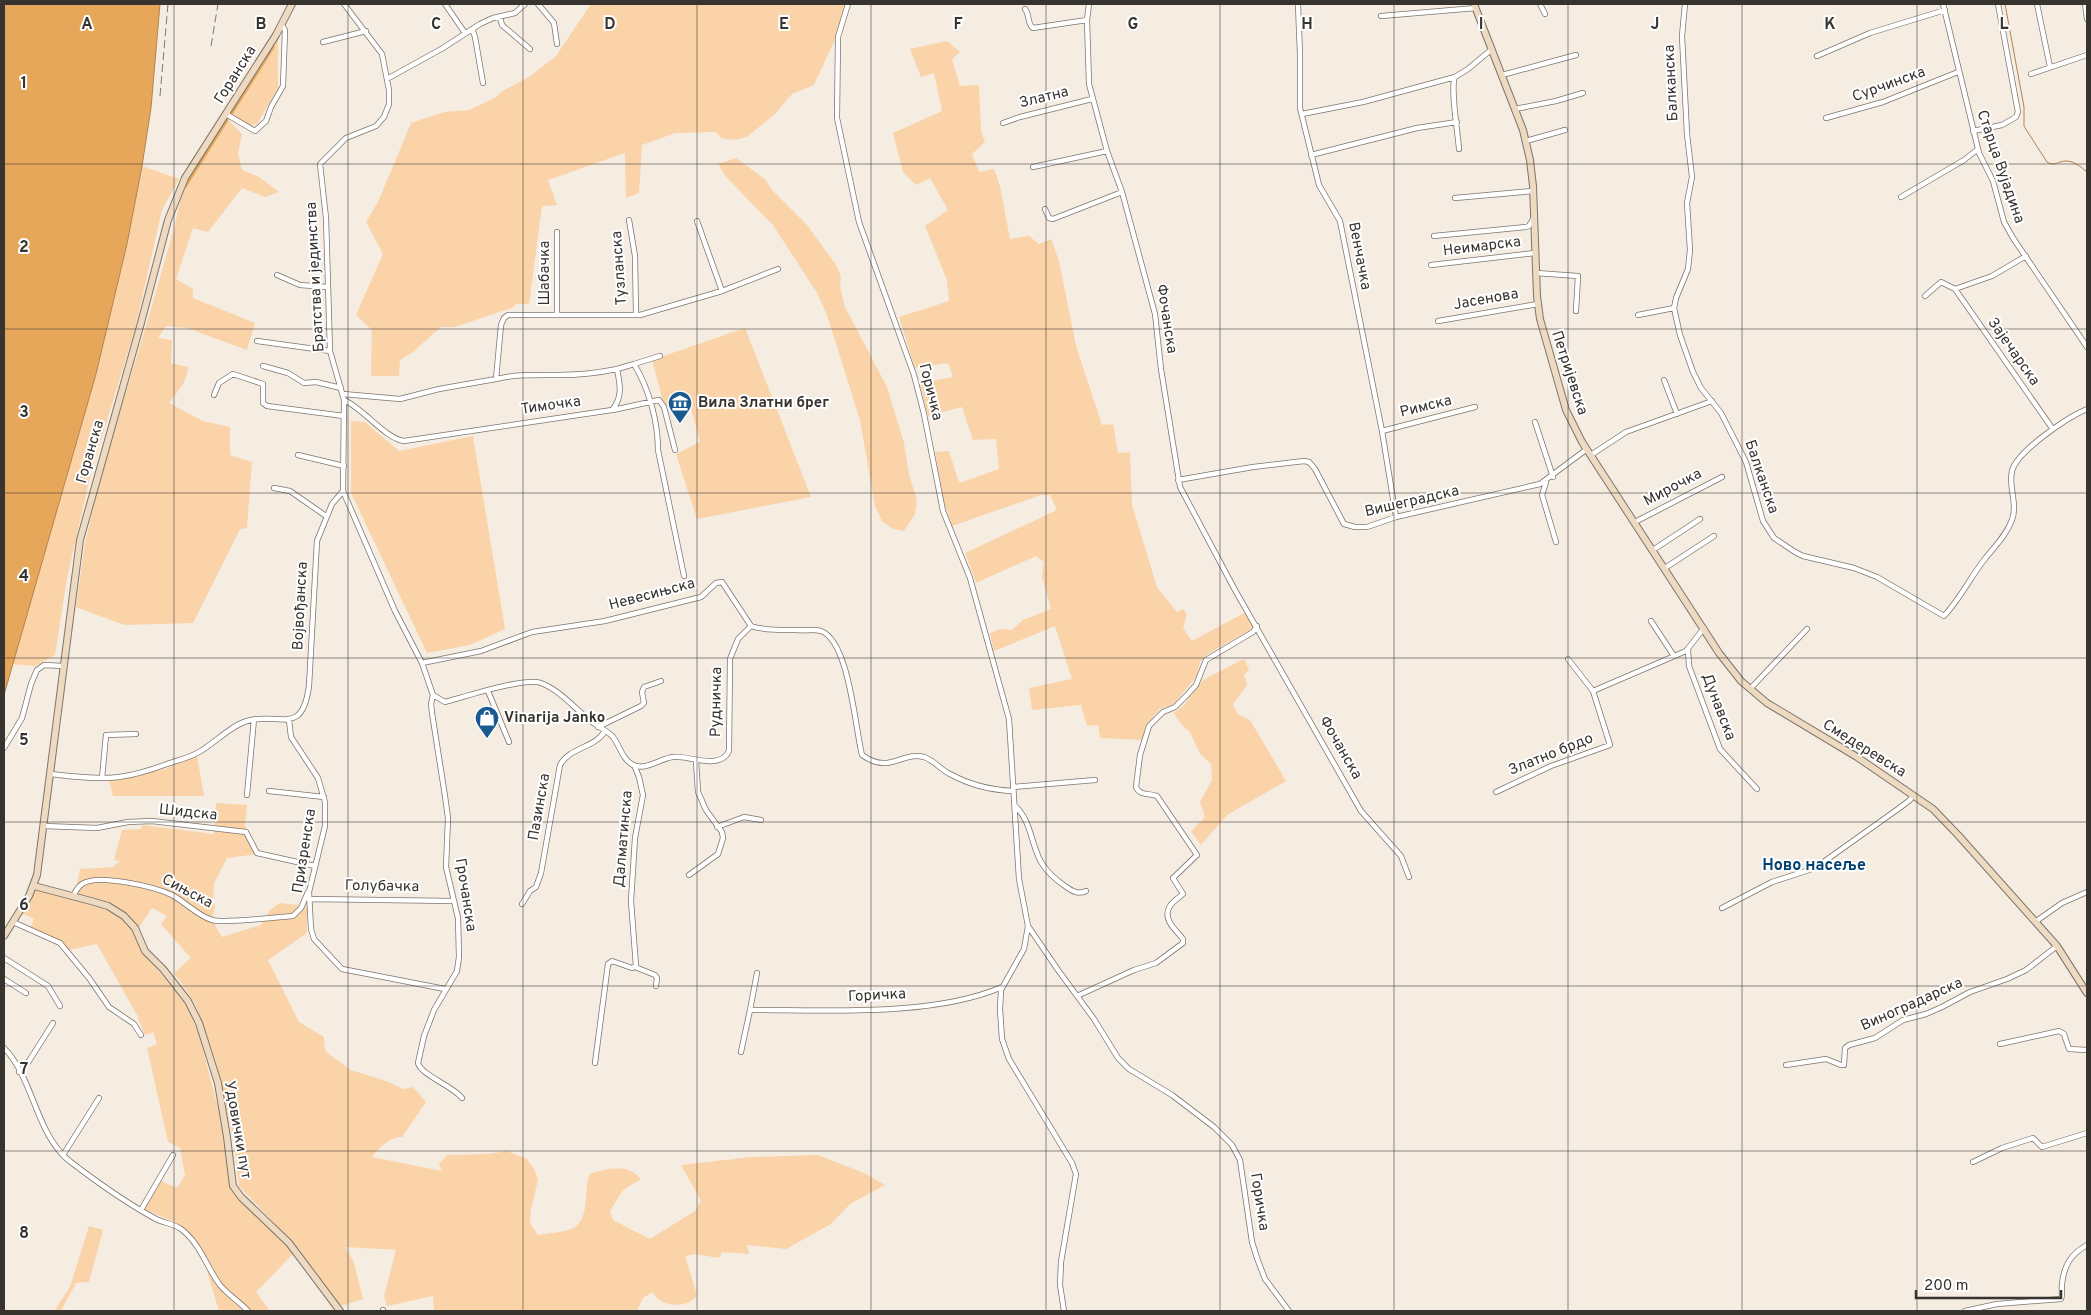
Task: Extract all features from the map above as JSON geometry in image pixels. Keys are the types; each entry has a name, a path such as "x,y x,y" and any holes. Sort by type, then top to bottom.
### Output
{"main road":[{"name":"Горанска","path":"4,936 34,886 44,826 74,578 82,529 141,323 168,220 181,185 282,25 292,4"},
{"name":"Петријевска","path":"1475,6 1526,141 1533,190 1538,304 1545,341 1566,410 1589,452 1635,522"},
{"name":"Смедеревска","path":"1635,522 1727,664 1750,689 1779,711 1855,755 1933,809 2057,946 2087,993"},
{"name":"Удовички пут","path":"34,886 108,906 129,920 135,928 145,951 163,969 188,1002 199,1023 218,1083 233,1186 241,1197 289,1243 340,1311"}],"street":[{"name":"Братства и јединства","path":"344,4 379,48 387,79 389,104 376,126 346,138 320,164 326,218 330,351 344,400 343,491 395,611 422,663 433,696"},
{"path":"446,4 465,33"},
{"path":"387,79 443,48 486,21 515,13 525,4"},
{"path":"538,4 554,23 557,44"},
{"name":"Горичка","path":"848,4 838,37 838,118 859,222 909,359 924,414 943,511 970,578 1009,719 1019,879 1028,926 1024,949 1002,987 1000,1021 1006,1051 1032,1099 1072,1163 1076,1174 1061,1262 1060,1285 1064,1311"},
{"name":"Фочанска","path":"1089,4 1087,67 1092,99 1107,151 1122,192 1155,314 1162,378 1178,480 1189,506 1361,811 1401,856 1408,877"},
{"name":"Венчачка","path":"1298,4 1299,98 1302,114 1319,185 1340,221 1382,431 1396,517"},
{"path":"1540,4 1545,14"},
{"name":"Балканска","path":"1685,4 1682,36 1687,134 1692,176 1688,204 1690,250 1688,269 1674,308 1680,335 1693,372 1701,388 1722,413 1746,462 1756,502 1766,529 1780,543 1795,552 1837,563 1877,577 1944,616 2008,529 2014,512 2012,469 2028,450 2052,428"},
{"name":"Старца Вујадина","path":"1943,4 1978,149 1993,181 2006,226 2087,346"},
{"path":"1973,131 2002,125 2017,115 1998,4"},
{"path":"2037,4 2050,67"},
{"path":"2085,4 2087,19"},
{"path":"1381,16 1475,6"},
{"path":"1025,10 1028,13 1030,24 1033,28 1087,20"},
{"path":"1817,56 1870,34 1945,10"},
{"path":"500,16 502,25 530,50"},
{"path":"226,114 254,131 266,121 284,83 285,30 282,25"},
{"path":"472,29 483,83"},
{"path":"323,42 366,31"},
{"path":"1302,114 1363,102 1455,76 1468,69 1492,49"},
{"path":"1502,75 1576,55"},
{"path":"2031,74 2087,55"},
{"name":"Сурчинска","path":"1826,118 1883,102 1958,72"},
{"path":"1455,76 1452,90 1459,149"},
{"path":"1514,109 1556,101 1583,93"},
{"name":"Златна","path":"1003,123 1092,99"},
{"path":"1311,155 1417,128 1457,122"},
{"path":"1526,141 1565,130"},
{"path":"1901,197 1964,160 1978,149"},
{"path":"1033,168 1107,151"},
{"path":"1455,198 1533,190"},
{"path":"1045,209 1049,218 1052,219 1122,192"},
{"path":"1434,236 1526,227 1529,226 1534,218"},
{"name":"Тузланска","path":"629,220 635,256 636,316"},
{"path":"697,221 722,291"},
{"name":"Шабачка","path":"557,232 557,314"},
{"name":"Неимарска","path":"1431,265 1535,253"},
{"path":"1925,296 1941,282 1955,289 1992,276 2026,256"},
{"path":"496,379 501,325 504,318 510,314 636,316 722,291 778,269"},
{"name":"Петријевска","path":"1536,273 1578,276 1576,311"},
{"path":"277,275 300,285 328,287"},
{"name":"Зајечарска","path":"1955,289 2052,428"},
{"name":"Јасенова","path":"1438,321 1538,304"},
{"path":"1638,315 1674,308"},
{"path":"257,341 330,351"},
{"name":"Тимочка","path":"343,394 400,399 439,389 515,375 598,373 660,356"},
{"path":"634,364 643,380 650,402 684,576"},
{"path":"263,366 288,372 302,382 316,382 340,388"},
{"path":"612,410 618,401 620,390 618,369"},
{"path":"214,395 219,383 233,374 263,384 264,403 267,406 344,416"},
{"path":"1664,380 1677,414"},
{"name":"Тимочка","path":"344,400 359,409 393,438 404,441 612,410 650,402"},
{"path":"650,402 657,400 662,404 675,450"},
{"name":"Вишеградска","path":"1178,480 1253,466 1309,462 1315,469 1342,521 1348,526 1367,527 1396,517 1499,495 1546,481 1589,452 1622,434 1712,401"},
{"name":"Римска","path":"1382,431 1475,407"},
{"path":"2052,428 2087,409"},
{"path":"1535,422 1553,476"},
{"path":"298,456 344,466"},
{"name":"Мирочка","path":"1635,522 1722,477"},
{"path":"1546,481 1542,495 1556,542"},
{"path":"274,488 290,491 326,516"},
{"name":"Војвођанска","path":"289,720 295,718 302,710 308,696 317,541 326,516 343,491"},
{"path":"1653,550 1700,519"},
{"path":"1665,568 1714,536"},
{"name":"Невесињска","path":"422,663 481,651 532,632 605,621 701,597 716,583 722,582 752,626"},
{"path":"1651,622 1674,656"},
{"path":"752,626 816,630 826,633 832,639 842,657 862,755 871,761 886,764 912,757 922,757 930,760 949,774 982,787 1013,789 1095,780"},
{"name":"Рудничка","path":"634,765 644,766 675,756 696,761 721,760 728,753 730,659 738,639 752,626"},
{"path":"1077,996 1134,970 1156,963 1183,942 1183,938 1170,923 1168,916 1169,906 1183,894 1173,878 1197,856 1157,796 1137,790 1140,755 1149,726 1163,712 1180,703 1192,690 1199,679 1203,662 1210,656 1253,632 1257,626"},
{"path":"1593,692 1688,650 1697,634 1704,628"},
{"path":"1750,689 1807,629"},
{"name":"Дунавска","path":"1688,650 1689,666 1720,749 1757,789"},
{"name":"Златно брдо","path":"1496,792 1551,766 1610,744 1593,692 1568,659"},
{"path":"4,748 22,718 31,684 37,670 44,665 63,666"},
{"path":"598,727 641,706 644,702 642,692 644,686 661,681"},
{"path":"433,696 445,702 524,682 539,682 548,686 598,727 612,736 624,756 634,765"},
{"path":"488,691 509,742"},
{"name":"Грочанска","path":"433,696 431,704 432,713 448,818 446,867 459,932 459,956 457,971 434,1010 424,1036 418,1063 423,1071 443,1082 462,1098"},
{"path":"247,794 254,719"},
{"path":"50,774 117,778 142,773 199,752 246,721 254,719 289,720"},
{"name":"Призренска","path":"289,720 292,737 318,778 326,810 325,826 310,889 309,899 313,937 342,970 445,989"},
{"name":"Пазинска","path":"522,904 536,887 541,873 560,765 568,755 597,739 604,731"},
{"path":"102,778 106,735 136,734"},
{"path":"689,874 718,854 723,838 722,832 706,810 698,792 696,761"},
{"name":"Далматинска","path":"634,765 643,795 635,838 631,901 635,936 635,967"},
{"path":"269,791 324,797"},
{"path":"1722,908 1772,882 1815,868 1898,809 1910,800 1913,795"},
{"name":"Горичка","path":"1015,806 1026,821 1038,856 1047,870 1073,892 1081,894 1086,891"},
{"path":"717,827 744,817 761,820"},
{"name":"Шидска","path":"44,826 97,828 128,822 152,821 246,832 257,853 315,866"},
{"name":"Сињска","path":"73,896 80,886 87,882 133,883 156,888 172,895 208,918 220,921 292,916 301,908 310,889"},
{"path":"2035,922 2062,903 2087,892"},
{"name":"Голубачка","path":"309,899 454,901"},
{"path":"13,922 60,942 109,1007 134,1024 141,1035"},
{"name":"Горичка","path":"1028,926 1118,1058 1129,1069 1172,1095 1226,1138 1240,1160 1254,1250 1265,1279 1289,1311"},
{"name":"Виноградарска","path":"1786,1065 1826,1059 1844,1065 1845,1048 1849,1045 1875,1038 1903,1020 1926,1014 1958,1000 1970,992 2026,970 2057,946"},
{"path":"4,958 48,986 60,1006"},
{"path":"595,1063 608,964 612,962 635,967 655,975 657,978 656,986"},
{"path":"741,1052 757,972"},
{"path":"4,979 26,993"},
{"name":"Горичка","path":"750,1010 864,1010 911,1006 966,999 1002,987"},
{"path":"19,1072 29,1061 53,1023"},
{"path":"2000,1044 2059,1031 2064,1034 2068,1048 2087,1050"},
{"path":"4,1048 19,1072 54,1145 63,1155 96,1181 141,1210 157,1220 180,1228 185,1232 208,1262 219,1284 248,1311"},
{"path":"63,1155 98,1098"},
{"path":"1973,1162 2002,1148 2033,1138 2042,1147 2087,1133"},
{"path":"141,1210 173,1155"},
{"path":"1965,1311 1997,1304 2060,1299 2062,1297 2062,1285 2069,1259 2087,1245"}],"shaded area":[{"path":"4,4 160,4 151,108 127,244 96,374 4,695"},
{"path":"591,4 845,4 837,35 814,85 792,94 775,114 747,137 734,140 721,138 716,132 675,133 642,145 639,193 626,198 625,153 548,180 557,205 542,206 529,304 516,304 514,307 455,327 441,327 413,352 400,360 399,376 371,376 372,330 356,315 383,254 366,222 378,202 411,123 444,112 469,110 495,98 504,90 529,77 556,56"},
{"path":"278,36 278,88 257,124 249,126 231,113"},
{"path":"947,41 960,52 952,59 960,86 979,85 981,132 985,142 972,154 979,172 994,169 1000,186 1010,239 1029,236 1039,244 1051,239 1059,261 1076,346 1102,425 1113,424 1118,453 1130,452 1132,505 1157,587 1177,612 1184,609 1187,615 1183,628 1192,641 1246,612 1253,626 1250,630 1206,655 1200,662 1196,677 1174,704 1160,709 1146,725 1142,740 1100,738 1098,725 1087,726 1081,705 1032,710 1029,688 1072,679 1055,626 994,651 990,633 1000,629 1012,630 1023,620 1051,609 1042,577 1044,562 1036,556 976,583 965,553 1057,510 1050,495 1041,495 952,526 944,502 935,452 949,451 959,483 999,469 996,439 973,440 962,407 928,416 920,383 953,377 948,363 915,368 899,317 949,301 947,280 925,226 948,210 930,178 916,185 903,172 893,133 942,111 934,73 921,77 910,49"},
{"path":"228,120 242,134 238,153 242,170 259,177 279,192 265,197 242,188 208,232 193,228 176,279 193,289 193,298 255,323 247,350 187,328 166,326 158,338 172,340 171,363 188,367 184,383 169,403 203,421 230,427 230,455 252,462 247,528 240,529 193,623 124,625 76,607 85,543 103,469 175,225 181,195"},
{"path":"736,158 766,180 771,189 807,225 836,265 841,276 840,287 845,307 887,387 904,443 909,475 917,500 915,514 904,531 893,529 882,521 875,506 860,420 827,315 817,293 773,225 726,177 718,164"},
{"path":"142,166 179,179 162,210 135,329 91,473 67,578 55,655 35,666 12,664 96,374 127,244"},
{"path":"745,328 811,497 697,519 676,454 700,442 689,401 664,405 652,360"},
{"path":"351,421 365,422 399,451 473,436 505,629 470,645 427,653 351,493"},
{"path":"1244,659 1249,670 1244,675 1247,685 1233,704 1238,714 1250,720 1286,781 1227,815 1201,845 1191,831 1205,817 1200,802 1212,780 1211,764 1200,754 1190,732 1181,724 1174,713 1184,705 1203,680"},
{"path":"197,756 204,796 113,796 109,780 165,769"},
{"path":"216,803 247,805 245,825 257,854 227,858 214,883 213,901 215,907 212,920 222,937 261,925 270,910 280,903 307,906 307,933 268,960 299,1022 324,1037 325,1051 351,1070 389,1082 403,1089 413,1087 426,1102 402,1137 393,1138 381,1146 372,1157 442,1171 439,1164 447,1155 489,1154 507,1151 527,1159 535,1171 538,1180 531,1209 530,1223 538,1235 566,1231 578,1224 585,1210 587,1183 590,1174 610,1169 617,1168 630,1171 641,1179 623,1190 610,1211 613,1220 650,1239 695,1211 701,1201 681,1165 752,1157 818,1155 864,1173 885,1185 850,1204 831,1224 786,1249 747,1245 749,1254 722,1252 719,1258 695,1254 685,1256 697,1295 686,1303 676,1305 666,1303 652,1292 643,1298 637,1311 434,1311 433,1296 387,1306 384,1296 396,1250 346,1247 354,1263 363,1299 341,1306 295,1245 239,1186 233,1138 216,1061 195,1003 174,973 191,958 161,924 167,916 152,908 138,929 123,911 75,894 80,869 113,867 120,861 114,860 122,830 141,829 142,825 214,834"},
{"path":"36,888 118,913 132,929 141,949 186,1005 199,1034 219,1112 231,1188 283,1241 293,1254 256,1292 270,1311 219,1311 207,1271 207,1258 177,1223 143,1209 159,1180 177,1188 185,1175 180,1148 168,1142 147,1048 157,1044 153,1032 145,1035 137,1015 97,944 69,950 56,938 30,929 34,919 21,913"},
{"path":"89,1226 103,1230 89,1282 76,1283 61,1311 54,1311 70,1287"}],"waterway":[{"path":"2005,4 2024,107 2024,126 2047,162 2054,164 2069,161 2087,172"},
{"path":"230,114 272,47"},
{"path":"185,185 226,120"}],"railway":[{"path":"160,96 168,4"},
{"path":"211,46 218,4"}],"place":[{"name":"Вила Златни брег","path":"680,424"},
{"name":"Vinarija Janko","path":"487,739"}],"district":[{"name":"Ново насеље","path":"1814,866"}]}
